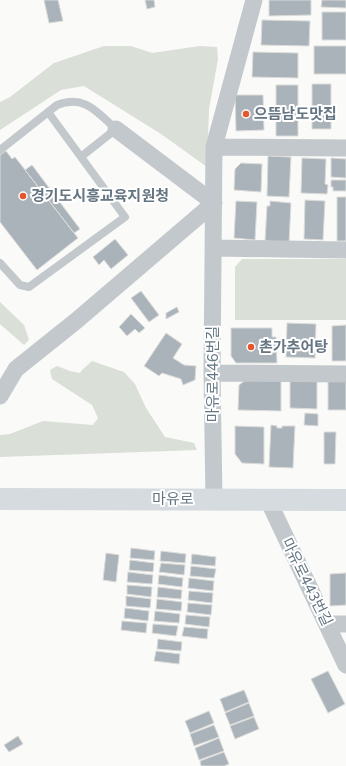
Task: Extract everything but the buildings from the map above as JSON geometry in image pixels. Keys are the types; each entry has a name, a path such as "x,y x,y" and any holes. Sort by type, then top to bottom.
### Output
{"main road":[{"name":"마유로","path":"0,499 346,500"}],"street":[{"name":"마유로446번길","path":"214,499 212,373 214,147 254,0"},
{"path":"0,396 16,369 76,321 214,203 116,129"},
{"path":"214,147 346,148"},
{"path":"214,248 346,250"},
{"path":"212,373 346,374"},
{"name":"마유로443번길","path":"268,500 328,624 346,665"},
{"path":"328,624 346,624"}],"lane":[{"path":"0,150 57,105 66,101 76,101 89,105 116,129 82,156"},
{"path":"0,263 20,285 29,288 126,217 48,112"}],"shaded area":[{"path":"104,46 131,46 152,53 200,46 217,47 218,59 209,109 207,167 161,134 84,86 61,90 0,130 0,102 10,97 54,63"},
{"path":"242,259 346,259 346,320 235,320 235,267"},
{"path":"0,302 24,325 29,340 24,345 0,324"},
{"path":"92,361 124,372 135,384 146,408 165,437 194,443 197,450 0,457 0,435 10,434 43,421 93,425 98,418 92,405 52,379 50,370 57,366 80,373"}],"place":[{"name":"으뜸남도맛집","path":"246,114"},
{"name":"경기도시흥교육지원청","path":"23,196"},
{"name":"촌가추어탕","path":"251,347"}]}
